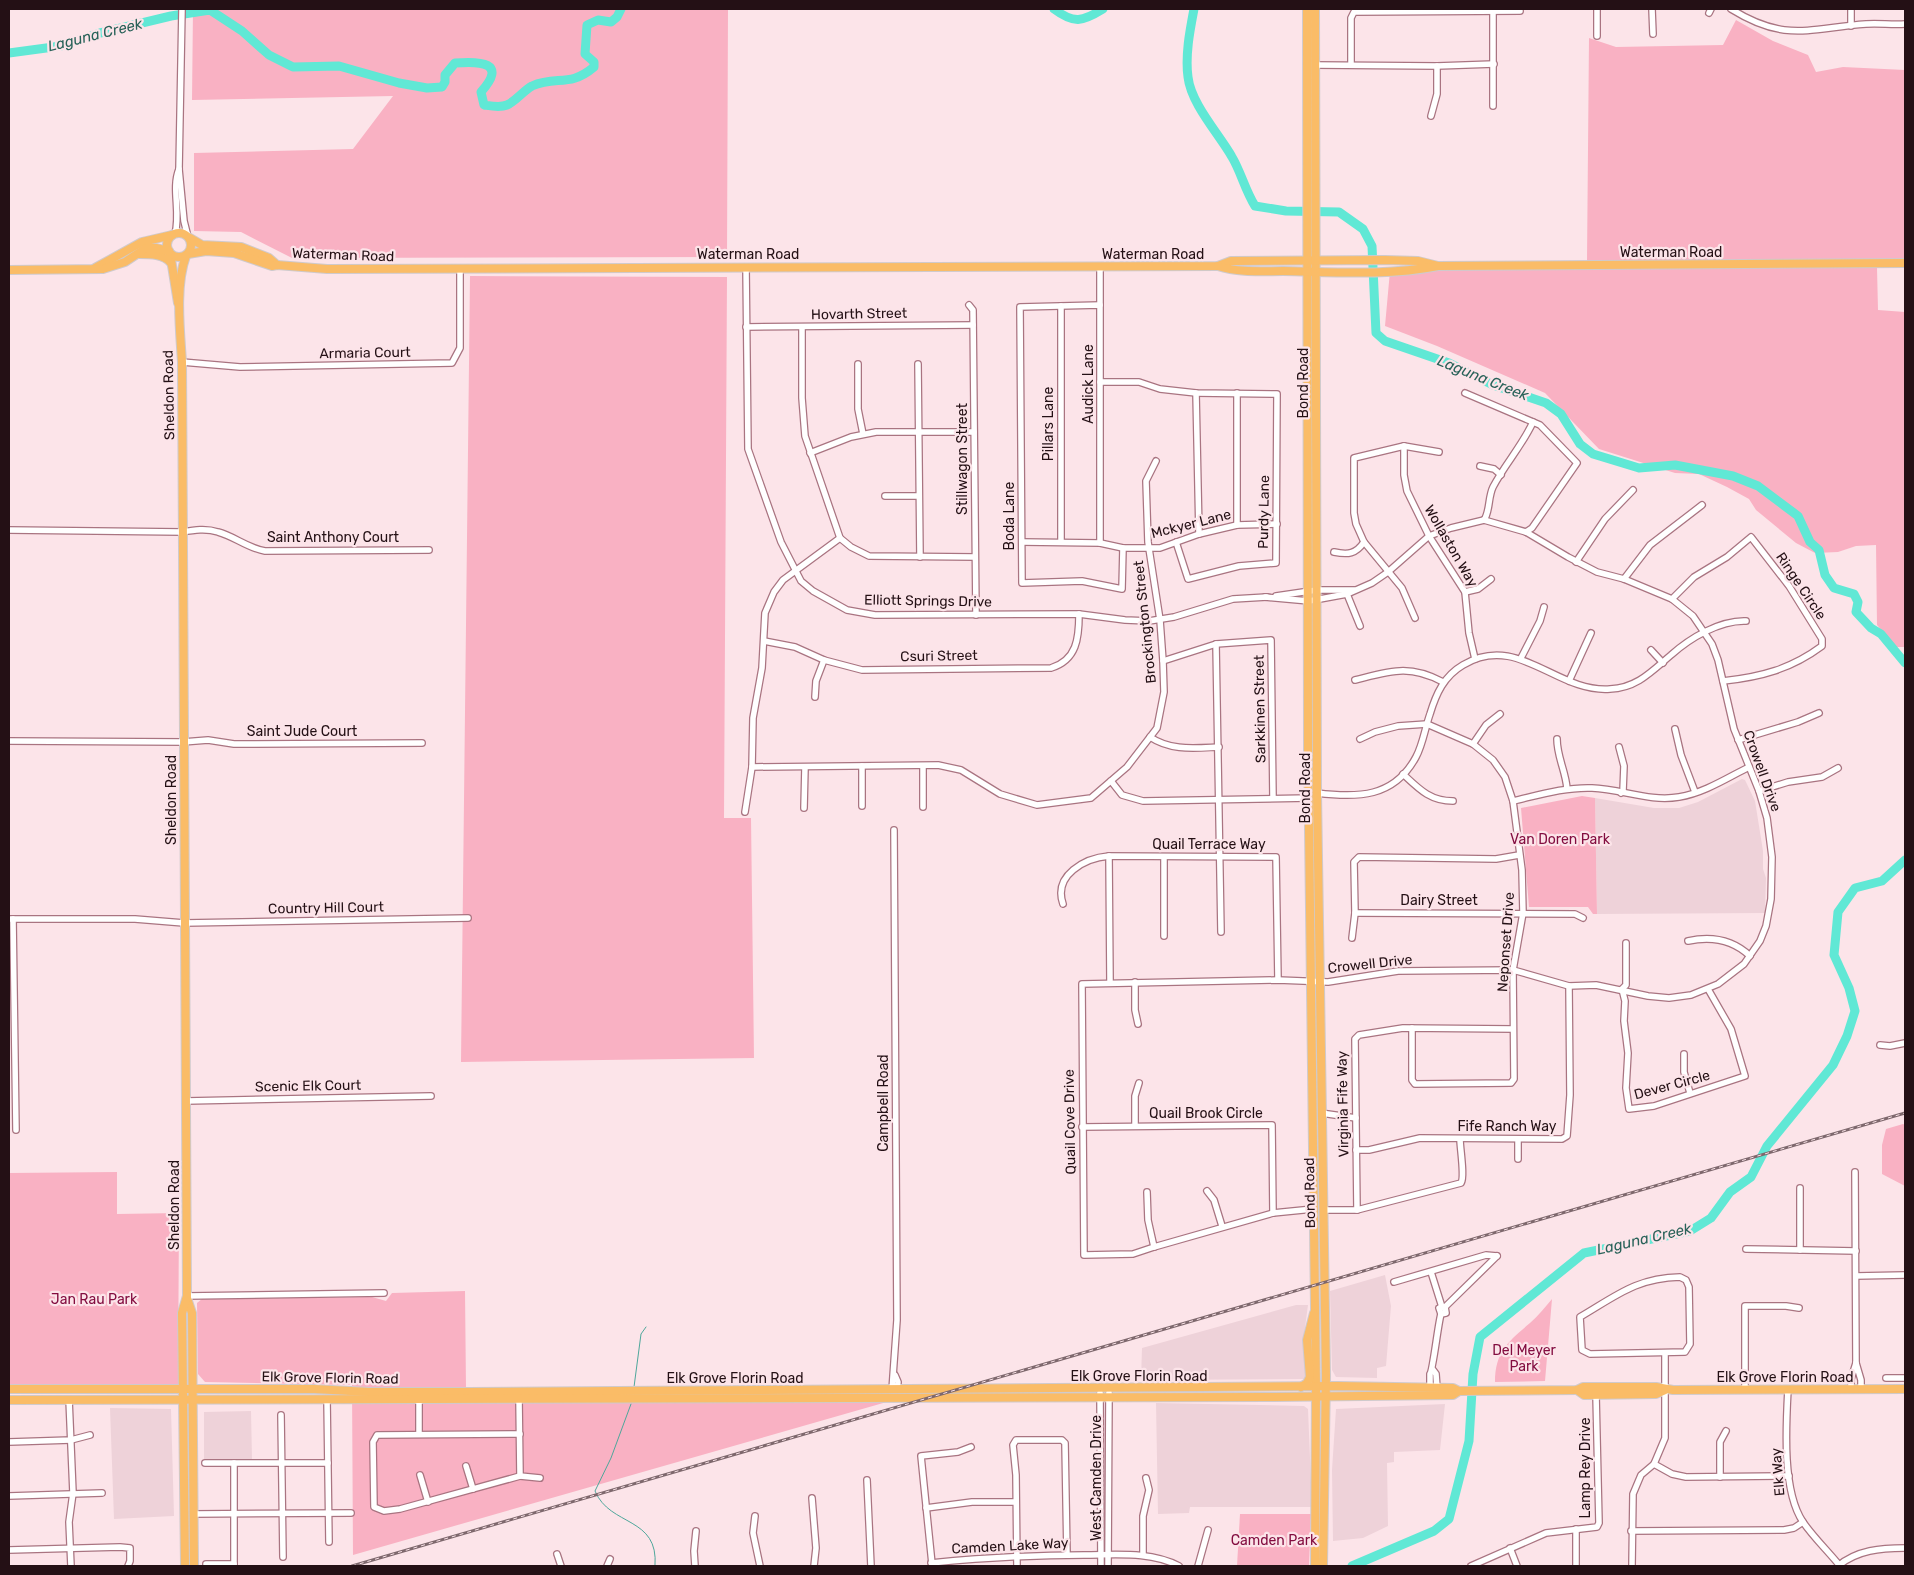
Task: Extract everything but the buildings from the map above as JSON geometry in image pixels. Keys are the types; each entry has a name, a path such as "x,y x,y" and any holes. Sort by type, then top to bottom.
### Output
{"main road":[{"name":"Bond Road","path":"1310,9 1316,65 1316,224 1311,261"},
{"name":"Bond Road","path":"1310,9 1307,223 1311,261 1313,601 1317,793 1316,981 1312,1065 1316,1510 1320,1563"},
{"path":"9,270 96,268 112,267 152,247 169,252 176,257 187,255 192,247 189,237 183,233 173,234 142,242 96,268"},
{"path":"169,252 167,243 173,234"},
{"name":"Waterman Road","path":"189,237 202,245 240,247 269,258 278,265"},
{"name":"Waterman Road","path":"187,255 224,251 242,255 266,265 327,269 1218,266 1232,270 1311,272 1386,271 1438,266 1905,262"},
{"name":"Sheldon Road","path":"169,252 179,304"},
{"path":"139,254 157,255 171,263"},
{"name":"Sheldon Road","path":"187,255 181,266 179,304 182,362 187,1296 192,1313 194,1566"},
{"name":"Waterman Road","path":"1218,266 1232,261 1385,260 1418,261 1438,266"},
{"name":"Bond Road","path":"1313,601 1308,749 1321,1113 1326,1387 1320,1563"},
{"path":"1308,749 1313,756 1314,789 1317,793"},
{"path":"1312,1065 1315,1073 1316,1109 1321,1113"},
{"path":"1313,1155 1316,1162 1318,1205 1323,1210"},
{"path":"1313,1209 1318,1218 1320,1245 1324,1262"},
{"name":"Sheldon Road","path":"185,1566 182,1313 187,1296"},
{"path":"1300,1387 1307,1383 1310,1377 1307,1340 1310,1322 1315,1309"},
{"name":"Elk Grove Florin Road","path":"9,1400 498,1399 518,1395 895,1390 1104,1393 1154,1397 1326,1397 1453,1395 1460,1392 1577,1390 1583,1387 1656,1387 1665,1390 1905,1389"},
{"path":"1154,1397 1179,1392 1183,1388"},
{"name":"Elk Grove Florin Road","path":"9,1389 339,1390 518,1395 872,1398 1104,1393 1183,1388 1453,1388 1460,1392"},
{"path":"1196,1397 1200,1392 1206,1392 1212,1388"},
{"path":"1414,1395 1420,1392 1436,1391 1434,1388"},
{"path":"327,1399 330,1394 335,1394 339,1390"},
{"path":"872,1398 892,1393 895,1390"},
{"name":"Elk Grove Florin Road","path":"1577,1390 1584,1395 1596,1395 1656,1394 1665,1390"},
{"path":"185,1490 188,1495 189,1517 194,1532"}],"street":[{"path":"182,9 180,169 184,220 189,237"},
{"path":"1597,9 1597,36"},
{"path":"1652,9 1653,34"},
{"path":"1731,9 1763,25 1789,31 1820,31 1873,23 1905,24"},
{"path":"1851,9 1851,26"},
{"path":"1351,65 1351,18 1354,12 1520,10"},
{"path":"1493,11 1493,106"},
{"path":"1316,65 1437,66 1494,64"},
{"path":"1431,116 1437,94 1437,66"},
{"path":"173,234 178,221 176,176 180,169"},
{"name":"Audick Lane","path":"1100,266 1100,543"},
{"name":"Elliott Springs Drive","path":"746,267 748,449 781,542 801,581 812,591 847,610 875,615 1079,614 1125,620 1160,620 1233,599 1264,598"},
{"name":"Armaria Court","path":"182,362 240,367 452,363 460,348 460,269"},
{"name":"Stillwagon Street","path":"969,305 973,310 976,615"},
{"path":"1061,306 1100,306"},
{"name":"Boda Lane","path":"1061,306 1020,307 1022,583 1082,581 1122,588 1123,548"},
{"name":"Pillars Lane","path":"1061,306 1061,542"},
{"name":"Hovarth Street","path":"746,327 973,325"},
{"path":"802,327 802,418 810,453 840,538 851,548 869,556 975,557"},
{"path":"858,364 858,410 864,434"},
{"path":"918,364 920,557"},
{"path":"1100,382 1139,382 1160,389 1196,393 1237,393 1237,526"},
{"path":"1196,393 1200,534"},
{"name":"Purdy Lane","path":"1176,542 1188,579 1239,566 1276,563 1277,394 1237,393"},
{"path":"1465,393 1533,422 1548,431 1577,462 1532,528 1526,532"},
{"path":"1484,520 1487,516 1490,493 1523,444 1533,422"},
{"path":"810,453 864,434 974,432"},
{"path":"1415,618 1402,588 1364,542 1354,513 1354,458 1404,446 1439,452"},
{"name":"Wollaston Way","path":"1404,446 1406,486 1429,536 1465,592 1469,633 1476,659"},
{"name":"Brockington Street","path":"752,768 938,766 961,770 1000,794 1037,805 1091,798 1128,767 1157,728 1164,692 1160,620 1149,548 1146,481 1156,461"},
{"path":"1480,466 1494,469 1501,475"},
{"path":"1576,562 1605,519 1633,490"},
{"path":"885,496 919,496"},
{"path":"1624,579 1650,545 1702,505"},
{"name":"Crowell Drive","path":"1264,598 1313,601 1347,594 1372,584 1429,536 1456,526 1484,520 1526,532 1576,562 1597,572 1624,579 1672,599 1689,612 1706,632 1716,655 1728,710 1759,791 1771,844 1771,899 1764,931 1750,956 1728,978 1708,989 1691,995 1670,998 1648,996 1596,985 1569,986 1513,970 1398,971 1328,982 1316,981"},
{"name":"Mckyer Lane","path":"1022,542 1100,543 1123,548 1160,548 1200,534 1237,526 1277,524"},
{"name":"Saint Anthony Court","path":"9,530 182,532 212,530 253,548 271,551 429,550"},
{"name":"Ringe Circle","path":"1672,599 1690,581 1728,557 1751,537 1789,586 1822,639 1822,646 1806,657 1780,670 1754,678 1723,681"},
{"path":"745,812 752,768 753,718 764,642 765,613 774,592 795,571 840,538"},
{"path":"1334,552 1354,553 1364,542"},
{"path":"1465,592 1478,589 1491,579"},
{"name":"Crowell Drive","path":"1264,598 1313,591 1354,590"},
{"path":"1347,594 1360,626"},
{"path":"1521,658 1540,621 1544,607"},
{"name":"Csuri Street","path":"764,642 795,647 824,660 862,670 1051,668 1061,665 1074,650 1079,614"},
{"path":"1317,793 1349,797 1365,795 1384,788 1404,774 1416,756 1435,699 1443,682 1460,666 1476,659 1500,655 1521,658 1569,681 1590,688 1622,688 1646,677 1675,651 1706,632 1729,622 1746,621"},
{"path":"1569,681 1591,633"},
{"name":"Sarkkinen Street","path":"1163,661 1216,644 1271,640 1273,798"},
{"path":"1216,644 1221,932"},
{"path":"1651,650 1662,663"},
{"path":"815,697 816,681 824,660"},
{"path":"1355,680 1407,670 1422,672 1443,682"},
{"path":"1738,740 1798,722 1819,713"},
{"path":"1473,744 1486,725 1500,714"},
{"path":"1360,739 1374,732 1398,726 1427,724"},
{"name":"Neponset Drive","path":"1412,1028 1412,1080 1415,1084 1511,1083 1514,1079 1513,970 1523,913 1522,870 1513,801 1494,760 1473,744 1427,724"},
{"path":"1675,729 1681,754 1695,792"},
{"path":"1150,737 1160,744 1177,748 1219,747"},
{"name":"Saint Jude Court","path":"9,740 183,742 208,740 234,744 422,743"},
{"path":"1557,740 1558,755 1566,775 1567,789"},
{"path":"1619,747 1625,776 1621,793"},
{"path":"862,766 862,806"},
{"path":"923,766 923,807"},
{"path":"804,808 805,767"},
{"path":"1513,801 1567,789 1593,788 1658,799 1680,797 1749,767"},
{"path":"1759,791 1788,782 1822,776 1838,768"},
{"path":"1404,774 1426,795 1441,800 1453,801"},
{"path":"1111,781 1122,795 1143,801 1220,798 1309,798"},
{"name":"Campbell Road","path":"894,830 897,1320 895,1375 898,1382 895,1390"},
{"path":"1352,938 1355,913 1354,862 1359,858 1496,858 1519,855"},
{"path":"1109,856 1110,982"},
{"name":"Quail Terrace Way","path":"1063,904 1062,884 1075,867 1091,858 1109,856 1164,858 1276,856 1278,980"},
{"path":"1164,858 1164,936"},
{"name":"Dairy Street","path":"1355,913 1575,914 1583,918"},
{"name":"Country Hill Court","path":"11,919 135,919 184,923 468,918"},
{"path":"11,919 16,1130"},
{"path":"1688,941 1727,941 1742,947 1750,956"},
{"path":"1622,989 1626,985 1626,943"},
{"name":"Quail Cove Drive","path":"1313,1209 1273,1213 1222,1226 1133,1254 1084,1255 1082,984 1110,982 1316,981"},
{"path":"1135,982 1135,1010 1138,1024"},
{"name":"Fife Ranch Way","path":"1356,1150 1369,1150 1420,1138 1562,1138 1568,1133 1569,986"},
{"name":"Dever Circle","path":"1622,989 1625,1001 1624,1021 1628,1053 1626,1088 1629,1109 1654,1106 1690,1092 1728,1084 1745,1076 1731,1029 1708,989"},
{"name":"Virginia Fife Way","path":"1357,1210 1355,1039 1359,1035 1412,1028 1513,1029"},
{"path":"1880,1045 1890,1046 1905,1043"},
{"path":"1684,1054 1684,1072 1690,1092"},
{"path":"1135,1125 1135,1096 1139,1083"},
{"name":"Scenic Elk Court","path":"186,1101 431,1096"},
{"path":"1321,1113 1356,1118"},
{"name":"Quail Brook Circle","path":"1082,1127 1272,1125 1273,1213"},
{"path":"1323,1210 1357,1210 1461,1183 1463,1174 1460,1138"},
{"path":"1518,1138 1518,1159"},
{"path":"1855,1172 1856,1363 1861,1380 1861,1389"},
{"path":"1800,1188 1800,1250"},
{"path":"1207,1191 1214,1200 1222,1226"},
{"path":"1147,1192 1149,1225 1154,1247"},
{"path":"1746,1249 1856,1251"},
{"path":"1394,1282 1486,1255 1497,1256 1439,1310 1433,1370 1436,1374 1434,1388"},
{"path":"1431,1272 1444,1307"},
{"path":"1856,1276 1905,1275"},
{"path":"1664,1278 1684,1278 1689,1287 1690,1346 1682,1353 1664,1354 1585,1353 1580,1345 1580,1317 1637,1284 1664,1278"},
{"path":"187,1296 384,1293"},
{"path":"1745,1390 1745,1306 1786,1306 1799,1308"},
{"path":"1632,1566 1631,1531 1634,1489 1644,1471 1654,1464 1665,1438 1664,1354"},
{"path":"1850,1390 1856,1363"},
{"path":"1886,1378 1905,1378"},
{"name":"Elk Way","path":"1788,1390 1789,1476 1793,1500 1803,1522 1839,1566"},
{"name":"West Camden Drive","path":"1101,1566 1104,1393"},
{"name":"West Camden Drive","path":"1104,1393 1108,1566"},
{"path":"518,1395 520,1476"},
{"name":"Lamp Rey Drive","path":"1471,1566 1551,1531 1592,1529 1599,1523 1596,1395"},
{"path":"69,1399 74,1493 69,1522 71,1566"},
{"path":"327,1399 329,1542"},
{"path":"419,1399 419,1434"},
{"path":"281,1415 283,1556"},
{"path":"1720,1477 1720,1442 1726,1430"},
{"path":"520,1434 380,1435 374,1438 374,1507 384,1512 428,1502 520,1476 540,1478"},
{"path":"9,1442 71,1440 90,1435"},
{"path":"1016,1566 1016,1502 1013,1444 1016,1440 1062,1440 1066,1443 1067,1555"},
{"path":"932,1564 920,1456 958,1452 971,1447"},
{"path":"205,1463 328,1463"},
{"path":"206,1564 234,1565 234,1463"},
{"path":"1654,1464 1667,1472 1681,1476 1789,1476"},
{"path":"466,1466 473,1489"},
{"path":"420,1475 428,1502"},
{"path":"1143,1555 1143,1516 1149,1490 1146,1478"},
{"path":"867,1480 871,1566"},
{"path":"9,1496 102,1493"},
{"path":"812,1498 816,1548 814,1566"},
{"path":"926,1508 972,1502 1016,1502"},
{"path":"194,1514 351,1513"},
{"path":"755,1516 753,1534 760,1566"},
{"path":"1631,1531 1784,1530 1794,1528 1803,1522"},
{"path":"1576,1529 1576,1566"},
{"path":"1198,1566 1208,1530"},
{"path":"696,1531 694,1551 696,1566"},
{"path":"9,1550 130,1548 128,1566"},
{"path":"1510,1548 1517,1566"},
{"path":"1839,1566 1866,1551 1905,1548"},
{"path":"557,1554 561,1566"},
{"name":"Camden Lake Way","path":"932,1564 1016,1556 1143,1555 1178,1566"},
{"path":"607,1566 610,1559"}],"shaded area":[{"path":"1742,779 1745,780 1755,801 1763,851 1763,869 1766,878 1765,913 1597,914 1595,798 1654,808 1679,808 1698,802"},
{"path":"1385,1275 1391,1306 1386,1366 1377,1368 1377,1378 1336,1377 1332,1370 1330,1291"},
{"path":"1296,1305 1308,1305 1303,1343 1306,1375 1304,1379 1141,1380 1142,1348"},
{"path":"1156,1403 1304,1406 1308,1409 1312,1507 1190,1507 1189,1513 1158,1514"},
{"path":"1445,1404 1440,1450 1394,1452 1394,1462 1387,1463 1388,1526 1363,1538 1333,1541 1332,1470 1336,1409"},
{"path":"110,1408 171,1409 174,1516 114,1519"},
{"path":"251,1411 252,1459 204,1460 204,1412"}],"green space":[{"path":"193,9 728,9 727,257 292,258 241,232 194,231 194,153 353,149 393,96 192,100"},
{"path":"1736,20 1773,41 1808,55 1816,72 1843,67 1905,70 1905,267 1877,268 1878,310 1905,312 1905,647 1896,647 1877,625 1876,545 1856,546 1838,552 1815,553 1796,543 1756,510 1749,499 1727,487 1699,474 1675,473 1599,449 1545,393 1437,346 1385,326 1390,271 1455,266 1587,261 1589,38 1616,47 1723,45"},
{"path":"470,276 727,277 724,818 751,818 754,1058 461,1062"},
{"name":"Van Doren Park","path":"1582,796 1595,798 1597,914 1593,914 1588,907 1529,907 1521,808"},
{"path":"1905,1125 1905,1186 1882,1174 1882,1145 1886,1129"},
{"name":"Jan Rau Park","path":"117,1172 117,1214 179,1213 178,1384 9,1386 9,1173"},
{"path":"465,1291 466,1389 939,1387 353,1555 352,1385 205,1382 198,1374 197,1303 202,1299 372,1297 386,1301 392,1293"},
{"name":"Del Meyer Park","path":"1552,1299 1545,1381 1495,1382 1498,1362 1505,1348"},
{"name":"Camden Park","path":"1240,1514 1311,1514 1309,1566 1237,1566"}],"waterway":[{"name":"Laguna Creek","path":"9,53 61,46 100,33 171,16 210,10 242,31 269,55 293,67 339,66 399,83 427,88 442,87 445,82 445,75 455,63 481,63 491,69 492,75 481,92 484,105 501,106 507,105 532,86 549,81 577,77 594,67 594,62 585,54 587,25 598,20 611,22 617,17 621,9"},
{"name":"Laguna Creek","path":"1054,9 1067,17 1078,20 1089,17 1103,9"},
{"name":"Laguna Creek","path":"1194,9 1187,60 1188,77 1194,98 1232,157 1255,206 1286,211 1339,212 1363,229 1372,246 1376,333 1385,341 1449,363 1493,385 1546,403 1561,414 1580,444 1593,454 1639,468 1675,465 1733,476 1758,486 1798,516 1810,542 1819,550 1825,575 1834,588 1854,594 1858,602 1856,612 1871,628 1881,634 1905,663"},
{"name":"Laguna Creek","path":"1352,1566 1434,1531 1449,1519 1469,1441 1473,1374 1480,1337 1584,1253 1690,1231 1711,1218 1730,1192 1751,1177 1767,1146 1833,1065 1847,1036 1855,1011 1849,988 1834,955 1838,912 1855,888 1882,881 1905,860"},
{"path":"634,1387 641,1334 646,1327"},
{"path":"631,1404 611,1458 595,1491 602,1503 611,1511 642,1530 649,1538 654,1550 655,1566"}],"railway":[{"path":"352,1566 1905,1113"}]}
